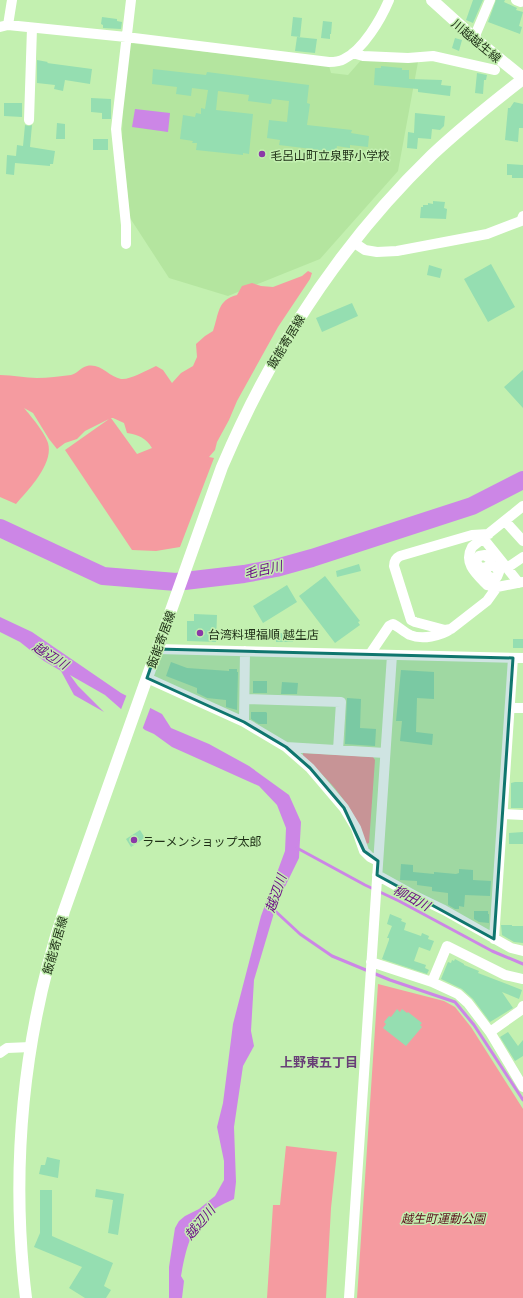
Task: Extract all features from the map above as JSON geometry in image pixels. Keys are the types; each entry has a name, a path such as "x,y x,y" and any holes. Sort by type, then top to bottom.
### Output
{"main road":[{"name":"川越越生線","path":"432,0 523,79"},
{"name":"飯能寄居線","path":"26,1298 20,1231 20,1174 24,1098 40,997 59,926 222,468 255,395 298,319 353,242 398,190 433,154 523,79"}],"street":[{"path":"12,0 4,26 126,37 329,62 338,62 353,53 376,24 389,0"},
{"path":"126,244 126,225 116,129 131,0"},
{"path":"474,38 490,0"},
{"path":"29,120 32,28"},
{"path":"353,53 363,56 408,58 433,56 495,70"},
{"path":"353,242 365,250 377,252 396,251 487,234 522,222"},
{"path":"521,582 500,583 487,586 469,564 468,553 472,547 523,506"},
{"path":"506,521 522,539"},
{"path":"451,629 445,630 411,620 394,562 400,556 407,553 472,535 486,536"},
{"path":"486,536 508,568 521,582"},
{"path":"472,547 479,556 485,555 490,559 490,564 485,572 488,576 500,583"},
{"path":"508,568 523,557"},
{"path":"370,654 389,626 393,624 408,634 422,637 438,635 446,632 487,601 500,583"},
{"path":"157,649 518,658 510,708 504,814 494,939"},
{"path":"244,722 245,651"},
{"path":"349,1298 392,655"},
{"path":"145,683 244,722 286,747 310,768 344,808 356,828 364,850 378,861"},
{"path":"245,699 341,702 338,750"},
{"path":"510,708 523,708"},
{"path":"286,747 385,753"},
{"path":"504,814 523,815"},
{"path":"377,877 444,910 511,948 523,951"},
{"path":"432,982 447,946 505,975 523,979"},
{"path":"371,963 432,982 458,994 468,1002 490,1032 523,1087"},
{"path":"490,1032 522,1010"},
{"path":"0,1053 7,1048 31,1047"}],"highlighted area":[{"path":"157,649 513,658 494,939 377,875 378,861 364,851 344,808 310,768 286,747 244,722 147,678"}],"shaded area":[{"name":"毛呂山町立泉野小学校","path":"129,43 329,66 331,73 348,75 362,59 418,62 398,171 320,259 228,296 169,278 130,218 122,138 123,96"}],"green space":[{"path":"308,271 312,273 310,279 278,327 237,401 217,442 215,450 209,457 214,458 180,547 156,551 132,550 65,450 109,419 85,431 77,439 65,443 57,449 33,413 24,408 44,434 48,443 49,451 47,459 39,476 16,504 0,497 0,375 32,378 54,377 71,375 87,366 97,366 117,378 125,379 156,366 163,370 172,383 181,373 193,366 197,357 196,344 213,331 222,304 230,297 237,295 242,286 252,283 261,286 273,287 302,276","holes":["111,418 124,423 127,433 142,438 152,448 137,454"]},
{"path":"303,753 373,757 375,760 369,843 366,844 355,819 341,796 314,766 303,757"},
{"name":"越生町運動公園","path":"378,984 444,1001 455,1007 471,1027 523,1109 523,1298 357,1298"},
{"path":"286,1146 337,1152 331,1208 326,1298 267,1298 273,1205 280,1205"}],"water":[{"path":"135,109 170,113 168,132 132,127"},
{"name":"越辺川","path":"0,617 32,632 121,693 162,714 171,728 209,744 249,766 289,795 301,822 299,858 277,903 254,980 251,1031 254,1046 243,1066 234,1127 236,1182 234,1199 209,1213 197,1226 193,1233 184,1259 181,1276 184,1281 182,1298 169,1298 169,1267 175,1228 179,1221 185,1216 199,1209 215,1196 224,1180 224,1161 217,1127 223,1103 233,1024 261,916 285,851 286,828 277,805 259,786 172,747 154,734 145,730 105,695 70,675 78,686 104,712 74,695 61,671 44,661 20,642 0,632"}],"pier":[{"path":"127,694 151,706 142,730 120,712"}],"building":[{"path":"473,0 483,0 473,23 466,20"},
{"path":"496,0 505,0 504,2 517,8 516,10 523,12 519,26 522,27 520,34 488,22"},
{"path":"102,17 117,19 117,21 122,22 121,29 103,28 103,25 101,24"},
{"path":"293,17 302,18 300,37 291,36"},
{"path":"323,21 332,22 330,39 321,38"},
{"path":"297,37 317,39 315,53 295,51"},
{"path":"455,38 462,40 459,51 452,48"},
{"path":"37,60 48,62 47,63 92,69 90,84 65,80 63,91 54,89 55,85 37,83"},
{"path":"381,66 409,70 409,79 442,80 441,85 451,86 450,96 418,92 418,89 374,85 375,68 381,68"},
{"path":"153,69 206,75 207,72 309,85 307,103 310,104 307,125 352,130 351,133 369,136 368,147 350,145 350,148 337,146 336,152 279,145 280,140 267,138 269,120 287,122 289,101 272,99 271,104 248,101 249,95 218,91 216,110 253,114 249,154 243,153 243,155 196,150 197,143 180,139 183,115 195,117 196,113 201,114 201,108 205,109 208,90 192,88 191,96 176,94 177,87 152,84"},
{"path":"477,73 487,75 486,80 484,80 483,94 475,93"},
{"path":"91,98 111,99 111,119 102,119 102,113 91,112"},
{"path":"514,102 523,104 523,128 519,128 518,142 505,140 508,108 510,108"},
{"path":"4,103 22,103 22,117 4,116"},
{"path":"415,113 445,116 444,126 440,130 432,129 431,139 418,138 417,149 407,148 408,132 414,133"},
{"path":"57,123 65,124 65,139 56,139"},
{"path":"25,125 32,125 30,147 55,151 53,164 50,164 50,166 15,163 14,175 6,174 7,155 16,156 17,145 23,146"},
{"path":"93,139 108,139 108,150 93,150"},
{"path":"507,164 523,165 523,178 512,178 512,175 507,175"},
{"path":"433,201 445,202 444,208 447,209 446,219 420,218 421,207 423,207 423,205 428,205 428,203 433,204"},
{"path":"491,264 515,307 488,322 464,279"},
{"path":"429,265 442,269 440,278 427,275"},
{"path":"352,303 358,316 322,332 316,318"},
{"path":"523,370 523,408 504,387"},
{"path":"359,564 361,571 337,577 336,571"},
{"path":"325,576 360,621 358,622 360,625 335,643 299,596"},
{"path":"287,585 297,602 263,623 253,606"},
{"path":"194,614 217,615 216,642 187,641 187,621 194,621"},
{"path":"276,633 293,633 293,642 276,642"},
{"path":"513,639 523,639 523,648 513,648"},
{"path":"171,662 187,668 229,671 229,669 237,669 237,710 226,707 226,700 207,698 197,693 197,688 166,676"},
{"path":"401,670 434,672 434,699 417,698 416,732 433,734 432,745 400,741 402,721 396,721"},
{"path":"253,681 267,681 267,693 253,693"},
{"path":"282,682 298,683 297,694 281,694"},
{"path":"347,698 361,699 360,728 376,729 375,746 345,744"},
{"path":"251,712 266,712 267,724 259,724 251,719"},
{"path":"523,782 523,808 511,808 511,783"},
{"path":"140,830 145,838 131,847 126,839"},
{"path":"523,832 523,844 509,844 509,833"},
{"path":"401,864 413,865 413,872 434,874 434,872 456,874 459,873 459,869 473,870 473,880 491,881 490,896 465,895 464,907 459,906 459,909 455,909 448,905 448,893 432,891 432,887 417,885 417,881 400,880"},
{"path":"474,911 488,911 489,923 479,922 474,919"},
{"path":"390,914 402,919 401,921 406,923 404,930 421,936 422,933 429,936 428,939 434,941 430,951 419,947 414,961 426,965 425,968 429,970 427,974 382,959 389,940 389,938 387,938 392,926 387,924"},
{"path":"501,925 523,926 523,943 514,942 502,935"},
{"path":"455,959 464,965 479,971 478,973 522,990 519,999 502,992 513,1008 490,1022 473,999 462,989 441,979 448,962 451,963 452,960 454,961"},
{"path":"397,1009 400,1012 402,1009 407,1013 408,1012 422,1023 420,1025 422,1027 406,1046 383,1028 386,1024 384,1022 389,1016 391,1017"},
{"path":"508,1032 518,1046 523,1040 523,1056 515,1061 500,1037"},
{"path":"47,1157 60,1160 58,1178 39,1174 41,1165 45,1165"},
{"path":"96,1189 124,1194 118,1235 108,1233 113,1200 95,1197"},
{"path":"40,1190 52,1190 52,1236 113,1263 104,1286 111,1290 106,1298 85,1298 69,1288 82,1267 34,1247 40,1233"}],"waterway":[{"name":"毛呂川","path":"0,528 103,576 176,582 244,574 276,568 312,558 472,506 523,480"},
{"name":"柳田川","path":"297,848 492,951 523,964"},
{"name":"越辺川","path":"273,909 300,934 332,956 390,980 455,1002 474,1025 523,1100"}],"place":[{"name":"毛呂山町立泉野小学校","path":"262,154"},
{"name":"台湾料理福順 越生店","path":"200,633"},
{"name":"ラーメンショップ太郎","path":"134,840"}],"district":[{"name":"上野東五丁目","path":"319,1061"}]}
